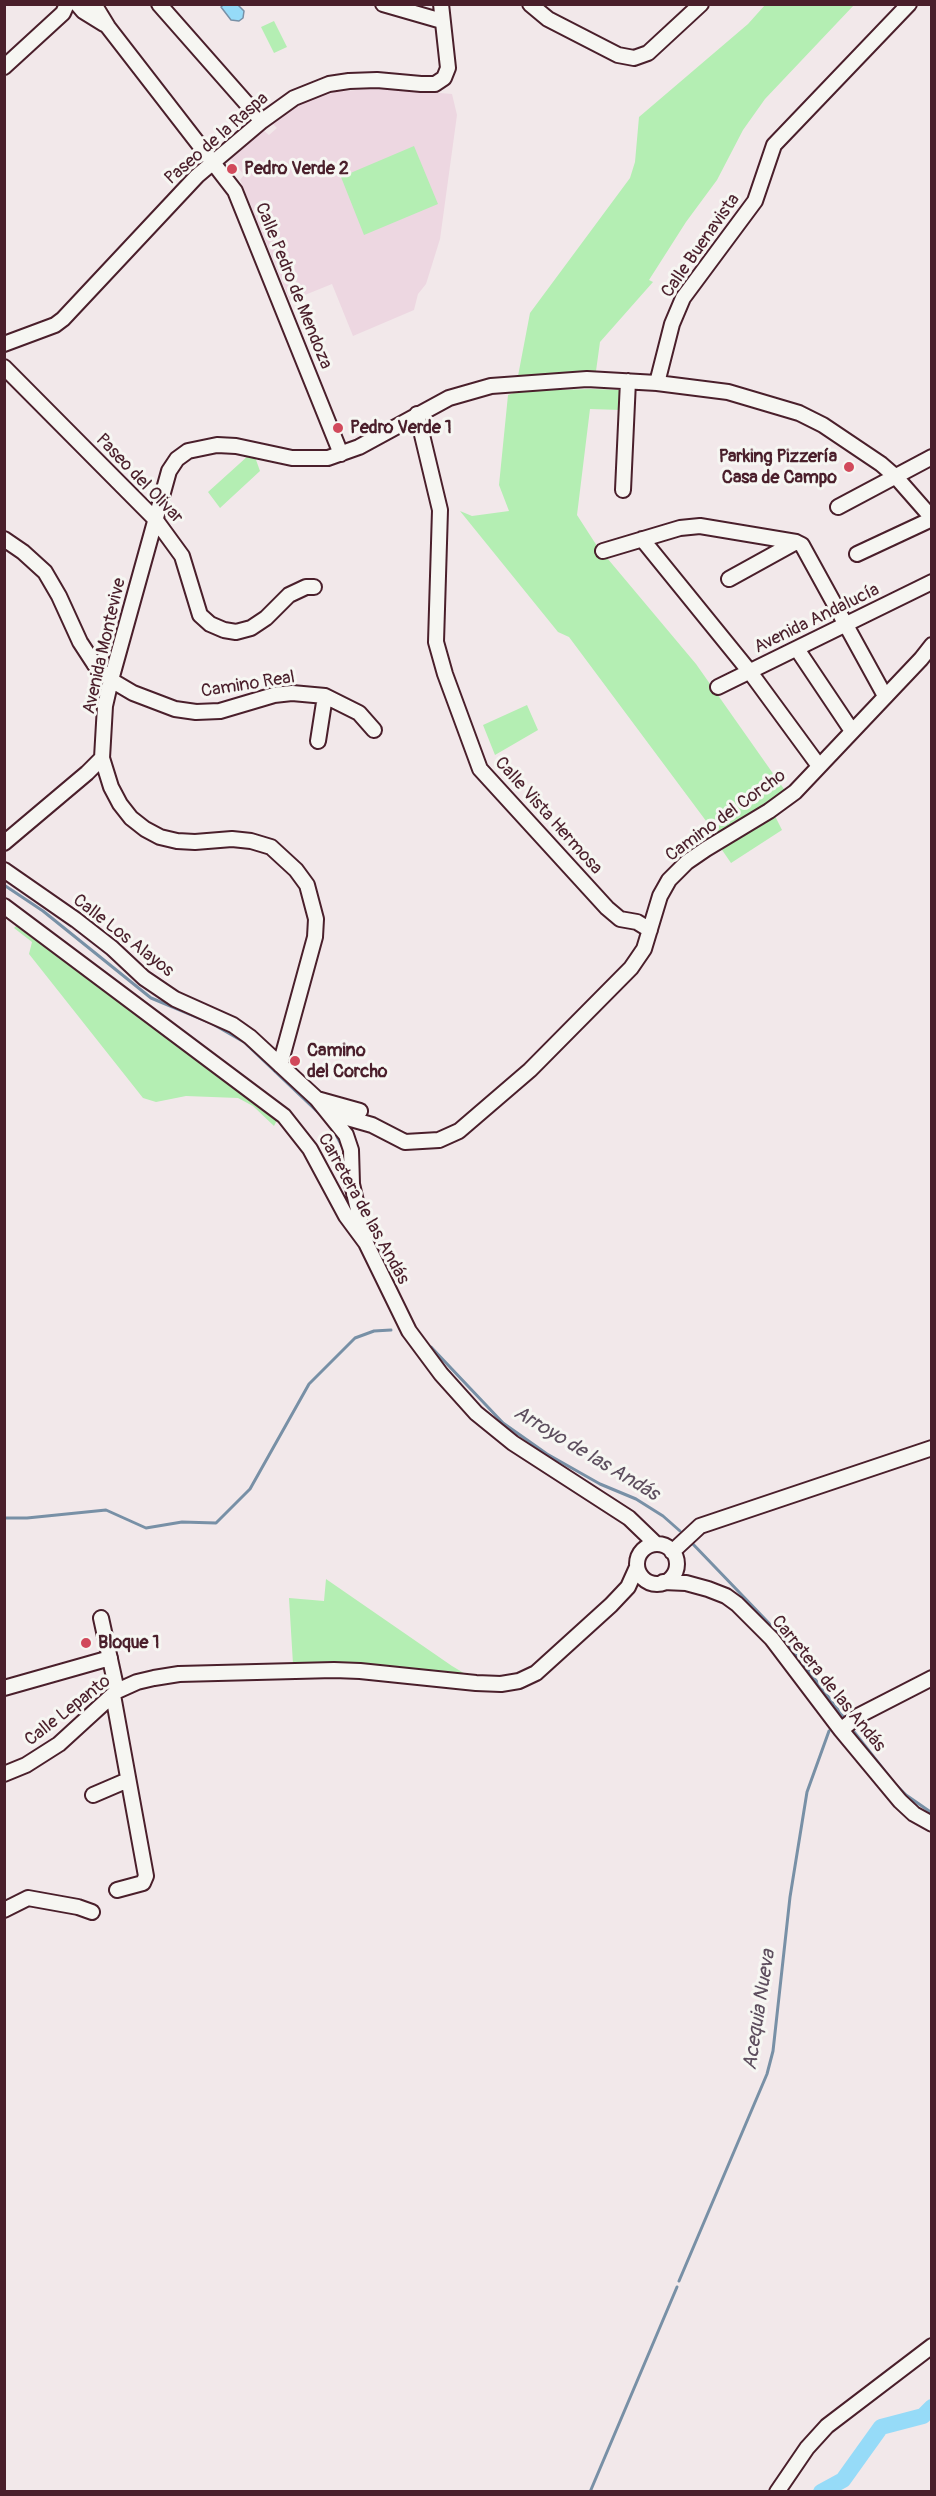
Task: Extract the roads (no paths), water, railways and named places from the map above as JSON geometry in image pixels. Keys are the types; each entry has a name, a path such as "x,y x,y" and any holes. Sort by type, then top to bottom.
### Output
{"street":[{"path":"159,4 262,121"},
{"path":"383,4 442,21 441,4"},
{"path":"530,4 548,19 618,55 634,58 648,53 700,4"},
{"name":"Calle Buenavista","path":"657,383 672,324 683,298 755,201 774,145 909,4"},
{"name":"Calle Pedro de Mendoza","path":"65,9 85,7 108,27 235,191 341,454"},
{"path":"4,67 65,9"},
{"name":"Paseo de la Raspa","path":"4,344 55,325 63,319 171,203 213,162 294,98 329,84 377,80 435,84 444,78 448,68 442,21"},
{"name":"Paseo del Olivar","path":"4,367 155,519 182,556 200,615 210,624 236,632 251,628 266,618 289,595 306,587 314,587"},
{"name":"Avenida Montevive","path":"280,1065 315,937 316,920 307,885 296,870 271,847 251,841 232,839 177,841 160,837 145,829 131,818 120,804 111,787 102,758 105,706 111,680 169,471 177,459 188,451 217,445 313,460 341,454 359,447 449,398 491,386 563,380 657,383 728,392 799,413 861,449 896,477 932,518"},
{"path":"623,490 628,381"},
{"name":"Calle Vista Hermosa","path":"417,414 440,510 436,642 445,674 480,769 607,908 620,919 637,922 650,930"},
{"path":"838,507 932,458"},
{"path":"857,554 932,518"},
{"path":"603,551 680,528 700,526 796,542 802,545 885,696"},
{"name":"Camino Real","path":"4,539 45,572 80,642 95,665 111,680 155,703 196,712 220,711 274,695 292,693 325,696 359,713 374,730"},
{"path":"642,539 750,672 819,766"},
{"path":"729,579 796,542"},
{"name":"Avenida Andalucía","path":"718,687 932,582"},
{"name":"Camino del Corcho","path":"317,1099 361,1116 405,1142 439,1140 459,1131 530,1070 631,968 644,949 660,896 675,874 706,849 761,816 795,792 932,645"},
{"path":"797,649 852,731"},
{"path":"318,741 325,696"},
{"path":"4,843 102,758"},
{"name":"Calle Los Alayos","path":"4,870 76,920 112,948 144,978 175,999 233,1025 280,1065"},
{"name":"Carretera de las Andás","path":"4,906 271,1104 296,1129 345,1190 346,1216 366,1244 409,1331 441,1374 476,1413 513,1443 629,1518 656,1544"},
{"name":"Camino del Corcho","path":"280,1065 340,1122 353,1162 345,1190 366,1244"},
{"path":"340,1122 361,1116"},
{"path":"672,1552 700,1526 932,1448"},
{"path":"638,1528 641,1551 628,1587 635,1587 647,1581 663,1582 672,1576 676,1566"},
{"path":"641,1551 656,1544 667,1547 672,1552 676,1566 686,1583"},
{"path":"637,1567 647,1581"},
{"name":"Carretera de las Andás","path":"663,1582 686,1583 716,1592 737,1604 772,1639 841,1730 900,1801 932,1824"},
{"name":"Calle Lepanto","path":"4,1774 26,1765 59,1744 115,1693 137,1682 154,1678 179,1674 334,1670 476,1683 510,1683 536,1673 628,1587"},
{"path":"101,1618 110,1658 128,1780 146,1876 143,1883 117,1890"},
{"path":"4,1688 110,1658"},
{"path":"841,1730 858,1716 932,1678"},
{"path":"93,1795 128,1780"},
{"path":"4,1910 28,1898 78,1907 92,1912"},
{"path":"777,2492 807,2448 827,2426 932,2346"}],"water":[{"path":"224,4 238,5 244,11 243,18 239,21 231,20 221,7"}],"waterway":[{"path":"4,885 43,911 151,998 211,1023 244,1042 323,1117"},
{"path":"333,1129 344,1150"},
{"path":"361,1196 388,1266"},
{"name":"Arroyo de las Andás","path":"4,1518 106,1510 146,1528 182,1522 216,1523 250,1489 309,1384 355,1338 374,1331 391,1330"},
{"name":"Arroyo de las Andás","path":"431,1347 503,1423 547,1454 600,1484 636,1499 663,1516 680,1531"},
{"name":"Arroyo de las Andás","path":"690,1541 787,1642 844,1718"},
{"name":"Arroyo de las Andás","path":"851,1728 895,1784 906,1795 932,1813"},
{"name":"Acequia Nueva","path":"679,2281 767,2074 773,2051 790,1897 807,1792 829,1731"},
{"name":"Acequia Nueva","path":"590,2492 677,2287"},
{"path":"821,2492 843,2480 881,2427 923,2416 932,2407"}],"place":[{"name":"Pedro Verde 2","path":"232,169"},
{"name":"Pedro Verde 1","path":"338,428"},
{"name":"Parking Pizzería Casa de Campo","path":"849,467"},
{"name":"Camino del Corcho","path":"295,1061"},
{"name":"Bloque 1","path":"86,1643"}]}
